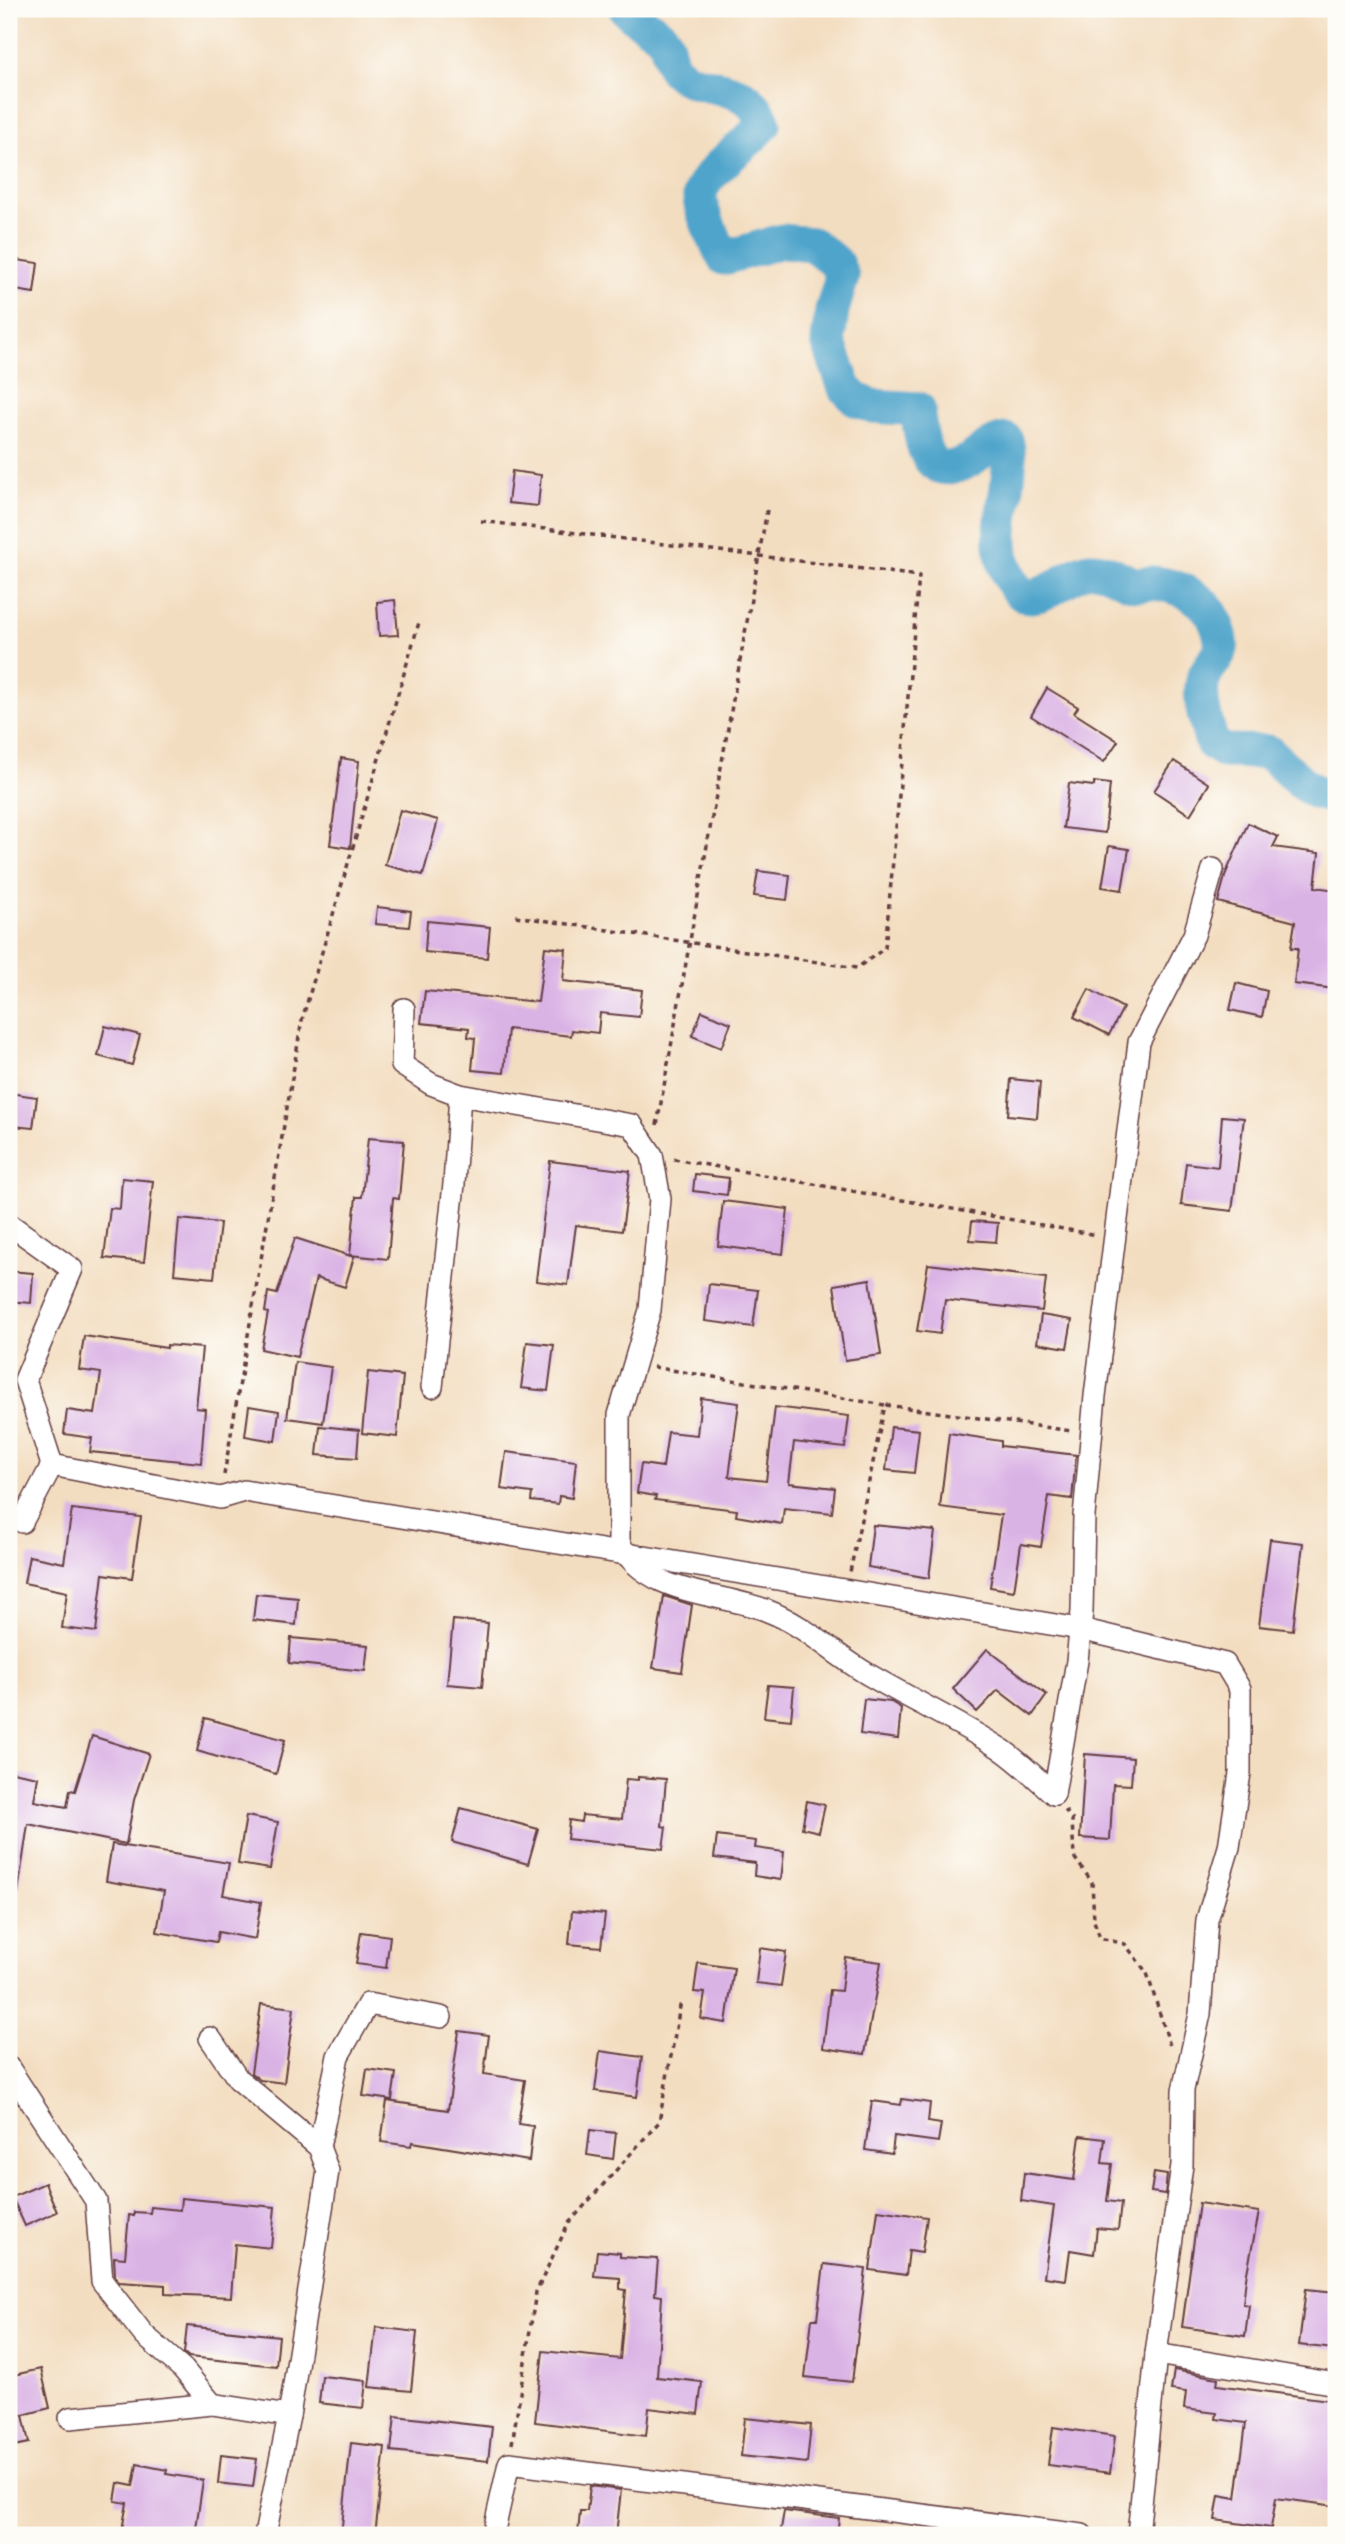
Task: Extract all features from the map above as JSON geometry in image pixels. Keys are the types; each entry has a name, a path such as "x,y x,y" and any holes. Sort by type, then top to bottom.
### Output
{"street":[{"path":"404,1009 402,1065 431,1084 460,1095 632,1125 652,1155 660,1199 650,1310 619,1415 619,1542 626,1557 674,1587 764,1609 793,1621 870,1676 914,1698 1003,1751 1054,1794 1073,1690 1080,1629 1084,1516 1092,1434 1139,1042 1194,935 1213,869"},
{"path":"432,1387 454,1184 460,1095"},
{"path":"9,1224 72,1269 17,1373 52,1465 22,1522"},
{"path":"52,1465 220,1498 243,1491 626,1557 846,1589 1080,1629 1225,1664 1240,1689 1240,1773 1229,1847 1207,1920 1200,2014 1183,2090 1181,2177 1156,2354 1138,2535"},
{"path":"319,2147 338,2056 368,2004 441,2017"},
{"path":"210,2038 238,2079 319,2147 328,2171 289,2416 265,2535"},
{"path":"9,2068 96,2201 102,2281 144,2335 183,2369 212,2404"},
{"path":"1156,2354 1336,2384"},
{"path":"70,2418 212,2404 289,2416"},
{"path":"493,2535 509,2463 1082,2535"}],"path":[{"path":"767,510 652,1155 1116,1238"},
{"path":"481,521 919,576 885,948 857,968 516,916"},
{"path":"220,1498 302,1020 420,619"},
{"path":"634,1364 885,1405 1092,1434"},
{"path":"846,1589 885,1405"},
{"path":"1054,1794 1072,1819 1074,1857 1092,1882 1094,1921 1100,1938 1125,1944 1147,1973 1171,2051"},
{"path":"509,2463 536,2292 568,2224 659,2122 681,2001"}],"building":[{"path":"9,259 38,263 34,293 9,289"},
{"path":"512,471 541,475 538,506 508,503"},
{"path":"395,600 398,635 379,636 377,602"},
{"path":"1047,688 1078,707 1074,713 1118,741 1104,762 1031,716"},
{"path":"341,758 359,761 350,848 330,845"},
{"path":"1174,761 1209,784 1190,815 1154,791"},
{"path":"1094,782 1110,784 1105,833 1063,828 1069,783 1094,786"},
{"path":"400,810 438,820 423,875 385,865"},
{"path":"1248,823 1278,837 1273,847 1319,853 1315,887 1336,890 1336,929 1330,959 1336,960 1336,989 1294,984 1298,948 1291,948 1295,922 1218,902 1226,873"},
{"path":"1109,846 1129,849 1122,890 1102,887"},
{"path":"758,871 790,875 787,900 754,896"},
{"path":"377,907 411,911 409,927 375,924"},
{"path":"427,921 490,927 487,958 425,952"},
{"path":"545,947 566,949 563,981 642,990 639,1017 600,1013 598,1033 572,1030 571,1036 508,1029 504,1073 472,1070 475,1038 468,1037 469,1028 421,1023 425,991 538,1002"},
{"path":"1236,983 1267,991 1262,1017 1230,1010"},
{"path":"1089,989 1123,1008 1109,1035 1074,1017"},
{"path":"702,1011 731,1023 721,1048 692,1036"},
{"path":"105,1026 140,1035 132,1065 98,1056"},
{"path":"1011,1079 1040,1082 1037,1118 1008,1115"},
{"path":"9,1093 37,1097 33,1128 13,1126 14,1119 9,1118"},
{"path":"1222,1116 1244,1118 1232,1211 1181,1205 1186,1163 1218,1167"},
{"path":"368,1138 404,1141 399,1199 393,1198 388,1259 350,1255 356,1197 362,1197"},
{"path":"550,1161 630,1171 622,1231 576,1225 568,1285 536,1281"},
{"path":"695,1174 729,1178 727,1195 693,1191"},
{"path":"122,1178 153,1181 144,1262 104,1258 110,1208 120,1209"},
{"path":"723,1201 788,1209 783,1254 718,1246"},
{"path":"179,1219 220,1223 214,1278 174,1274"},
{"path":"972,1221 998,1223 996,1242 970,1240"},
{"path":"295,1238 354,1257 345,1287 316,1278 297,1357 261,1349 268,1313 265,1312 268,1292 277,1294"},
{"path":"928,1264 1046,1278 1042,1311 945,1300 940,1334 917,1331"},
{"path":"9,1271 33,1273 31,1303 9,1301"},
{"path":"870,1279 881,1355 845,1360 834,1285"},
{"path":"709,1284 758,1290 753,1327 705,1321"},
{"path":"1041,1315 1072,1320 1067,1348 1037,1343"},
{"path":"84,1336 167,1348 167,1345 202,1348 196,1408 205,1409 201,1463 90,1452 92,1438 64,1434 67,1410 95,1414 101,1373 79,1370"},
{"path":"527,1342 554,1345 548,1391 521,1388"},
{"path":"295,1362 331,1367 323,1423 287,1418"},
{"path":"368,1372 403,1376 397,1437 362,1433"},
{"path":"701,1398 739,1403 729,1477 766,1481 775,1407 849,1416 845,1448 794,1442 789,1483 835,1488 832,1513 784,1508 782,1524 736,1516 737,1510 655,1500 656,1496 637,1493 641,1464 663,1467 668,1432 697,1435"},
{"path":"249,1406 279,1411 275,1441 245,1436"},
{"path":"320,1426 359,1430 357,1458 317,1455"},
{"path":"891,1427 919,1430 914,1473 886,1470"},
{"path":"949,1433 1001,1441 1001,1446 1076,1455 1072,1499 1049,1496 1041,1547 1021,1544 1014,1591 990,1587 1001,1515 940,1507"},
{"path":"506,1452 576,1461 572,1498 559,1496 558,1504 531,1501 532,1493 501,1489"},
{"path":"72,1509 141,1517 132,1578 103,1574 96,1632 62,1628 67,1592 24,1583 29,1556 64,1563"},
{"path":"873,1525 935,1531 929,1578 868,1567"},
{"path":"1270,1539 1303,1543 1293,1630 1259,1626"},
{"path":"256,1594 298,1598 296,1625 253,1620"},
{"path":"664,1596 692,1605 682,1672 653,1668"},
{"path":"453,1620 488,1623 482,1687 447,1684"},
{"path":"291,1638 368,1645 365,1671 289,1663"},
{"path":"987,1649 1047,1695 1032,1716 998,1690 977,1712 953,1689"},
{"path":"768,1685 794,1687 791,1720 764,1717"},
{"path":"864,1699 891,1702 901,1708 898,1739 860,1734"},
{"path":"205,1718 285,1740 276,1774 197,1751"},
{"path":"92,1736 149,1754 134,1800 126,1844 28,1824 18,1892 9,1891 9,1792 12,1772 38,1777 34,1801 67,1807 70,1790 75,1791"},
{"path":"1085,1754 1133,1758 1131,1785 1113,1784 1110,1840 1080,1838"},
{"path":"638,1777 666,1779 663,1849 567,1839 569,1820 581,1822 582,1815 622,1819 626,1779 638,1780"},
{"path":"807,1801 825,1805 819,1832 802,1828"},
{"path":"461,1808 538,1829 528,1864 452,1842"},
{"path":"246,1816 278,1822 270,1869 238,1864"},
{"path":"717,1836 756,1841 755,1848 784,1852 781,1880 754,1876 755,1863 714,1858"},
{"path":"112,1844 229,1863 223,1895 261,1902 255,1939 218,1932 216,1942 157,1932 164,1891 106,1881"},
{"path":"572,1911 605,1914 601,1947 569,1944"},
{"path":"361,1932 390,1936 386,1968 356,1964"},
{"path":"760,1948 786,1952 781,1986 756,1983"},
{"path":"845,1957 881,1962 865,2054 823,2048 830,1990 841,1991"},
{"path":"698,1963 734,1968 726,2023 701,2019 705,1993 694,1992"},
{"path":"261,2004 294,2008 284,2083 260,2080 251,2073"},
{"path":"459,2031 489,2035 484,2074 525,2080 518,2124 533,2126 529,2161 412,2142 411,2146 381,2142 387,2101 448,2110"},
{"path":"600,2051 642,2057 637,2097 595,2091"},
{"path":"367,2069 396,2073 392,2100 363,2096"},
{"path":"902,2099 930,2103 928,2122 941,2124 938,2142 894,2136 892,2154 865,2150 872,2101 901,2105"},
{"path":"590,2130 616,2133 613,2159 587,2155"},
{"path":"1080,2136 1105,2139 1102,2163 1112,2164 1107,2201 1121,2203 1118,2230 1097,2228 1094,2254 1070,2250 1066,2280 1044,2277 1054,2206 1021,2201 1024,2173 1074,2180"},
{"path":"1154,2173 1167,2175 1165,2194 1151,2192"},
{"path":"45,2183 57,2212 25,2226 12,2197"},
{"path":"181,2198 275,2207 271,2248 235,2244 231,2297 165,2294 165,2285 119,2282 115,2276 114,2257 125,2258 129,2215 134,2216 134,2212 150,2213 151,2207 180,2210"},
{"path":"1199,2203 1259,2212 1243,2304 1249,2305 1245,2336 1182,2327"},
{"path":"878,2210 927,2217 922,2252 909,2250 906,2275 870,2270"},
{"path":"597,2251 620,2253 620,2257 658,2259 655,2295 662,2296 657,2377 702,2382 698,2414 649,2408 646,2436 535,2422 543,2351 620,2359 626,2290 620,2289 620,2278 594,2276"},
{"path":"824,2264 866,2269 852,2382 805,2377 812,2319 817,2319"},
{"path":"1306,2289 1336,2292 1334,2349 1299,2345"},
{"path":"187,2326 279,2336 276,2366 189,2357 184,2353"},
{"path":"376,2327 417,2332 411,2391 369,2387"},
{"path":"41,2369 50,2408 23,2415 29,2443 9,2447 9,2376"},
{"path":"1174,2370 1218,2378 1217,2385 1336,2401 1336,2506 1276,2498 1271,2528 1215,2520 1219,2495 1236,2498 1246,2423 1216,2419 1217,2413 1184,2409 1186,2392 1171,2390"},
{"path":"322,2376 366,2381 363,2408 319,2403"},
{"path":"395,2416 492,2427 488,2461 391,2451"},
{"path":"745,2418 811,2425 807,2463 741,2456"},
{"path":"1053,2427 1115,2436 1110,2473 1048,2465"},
{"path":"351,2443 385,2447 375,2535 341,2535"},
{"path":"221,2455 257,2459 253,2487 218,2483"},
{"path":"137,2464 167,2470 166,2474 203,2480 195,2535 121,2535 127,2503 115,2501 118,2483 133,2486"},
{"path":"590,2486 621,2490 616,2535 578,2535 580,2511 587,2511"},
{"path":"784,2511 839,2518 837,2535 780,2535"}],"waterway":[{"path":"626,9 664,39 675,70 697,83 735,92 756,109 764,124 717,169 702,188 700,197 703,211 724,258 782,241 812,244 836,263 842,277 832,310 828,341 845,388 857,400 872,406 918,409 923,445 934,463 942,467 954,467 1006,440 1009,458 1001,547 1013,584 1021,593 1031,596 1041,594 1083,571 1097,569 1134,584 1162,584 1190,594 1212,614 1220,635 1220,651 1206,672 1202,687 1204,712 1212,743 1224,751 1268,752 1303,784 1315,792 1336,798"}]}
